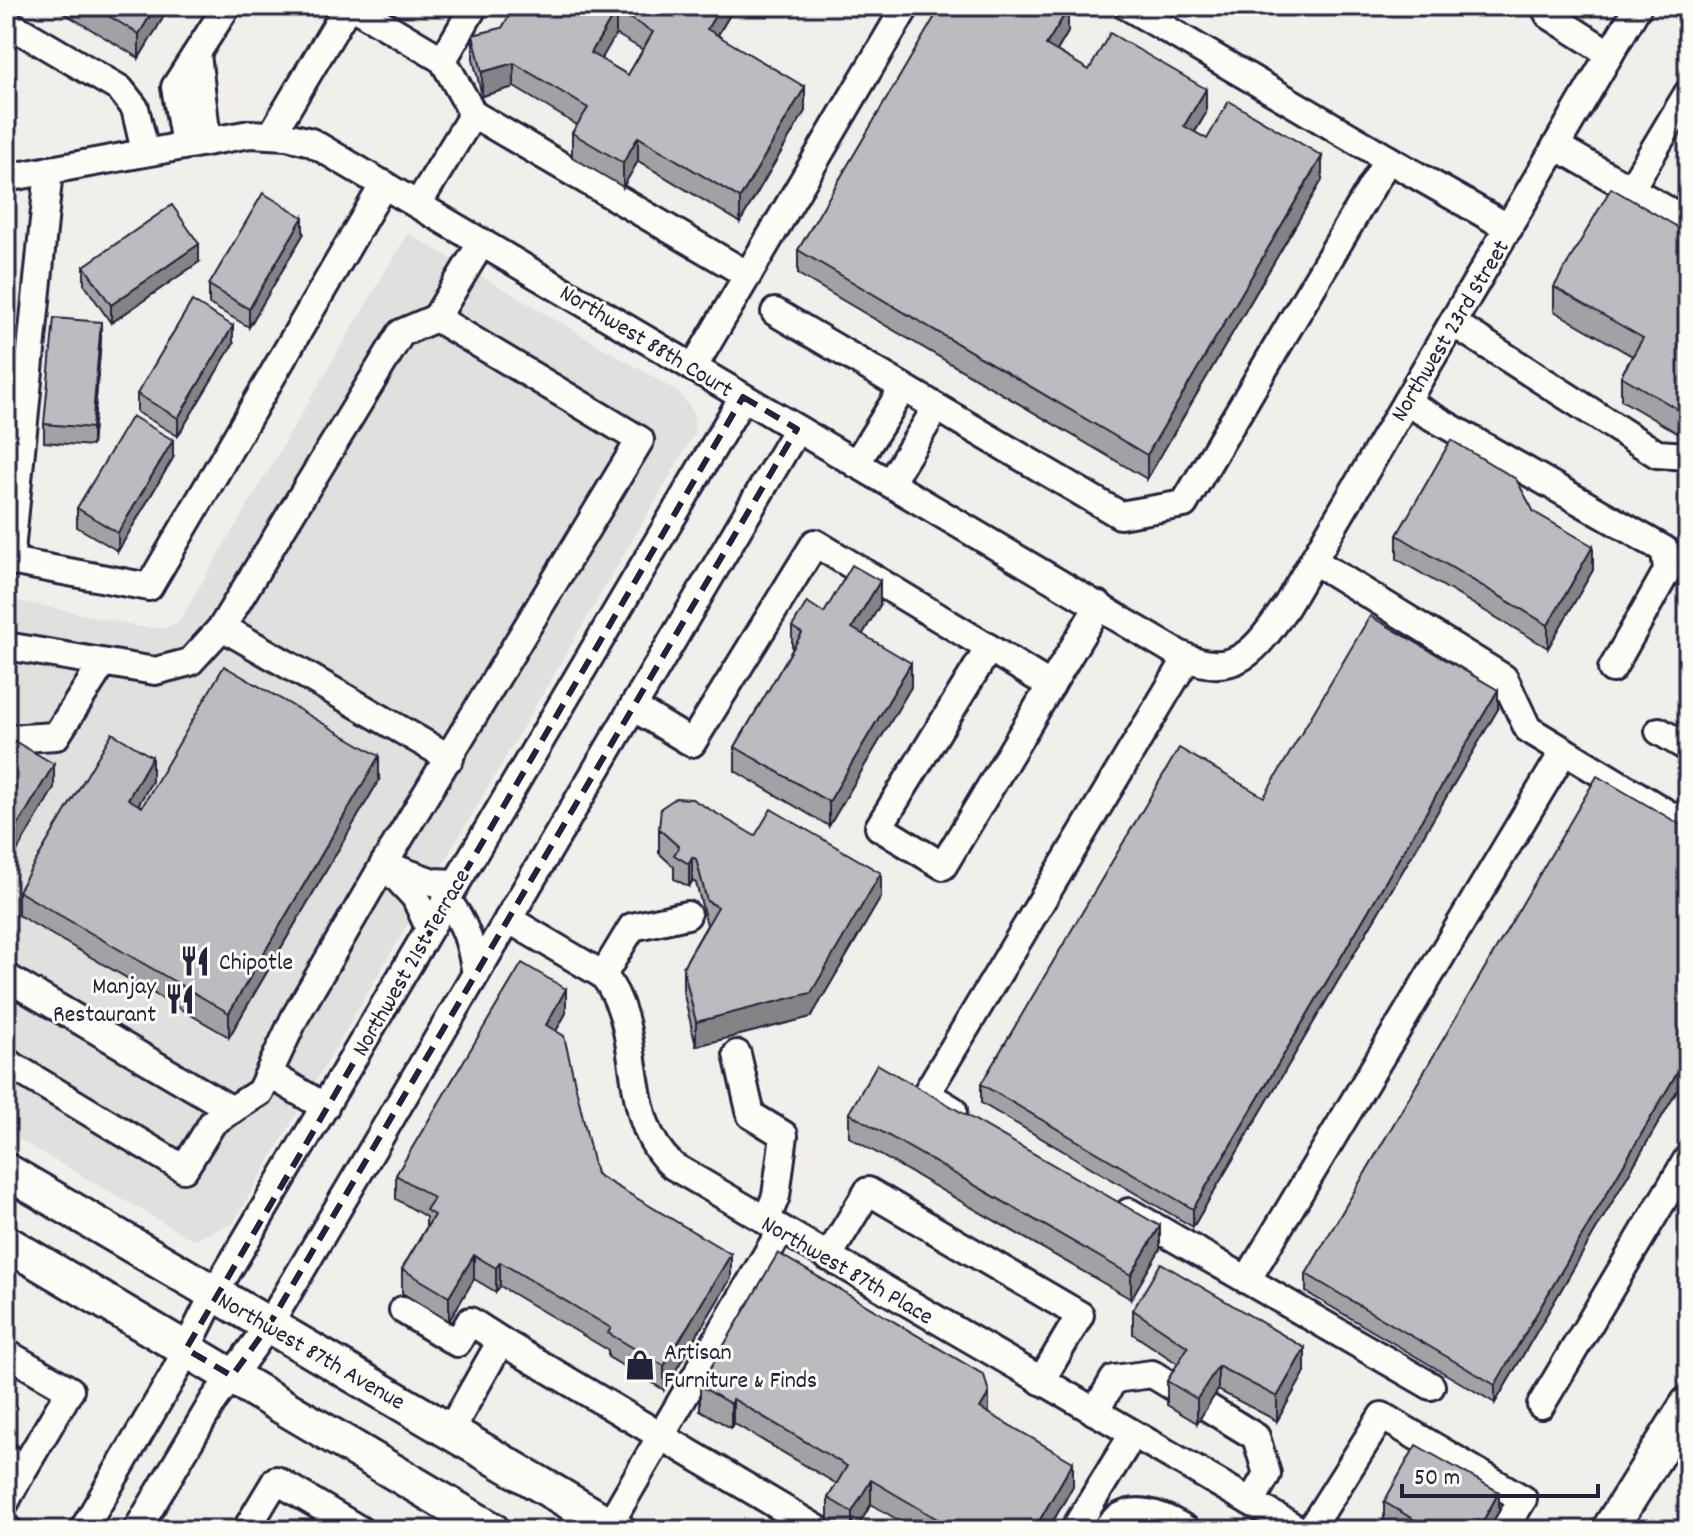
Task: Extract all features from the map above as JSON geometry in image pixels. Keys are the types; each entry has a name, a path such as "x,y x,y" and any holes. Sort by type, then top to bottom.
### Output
{"main road":[{"name":"Northwest 87th Avenue","path":"6,1171 613,1527"},
{"path":"6,1243 492,1530"},
{"path":"1609,1530 1688,1404"}],"street":[{"path":"196,142 197,54 227,6"},
{"path":"272,134 350,6 443,60 473,114 748,275"},
{"path":"443,60 474,6"},
{"path":"693,368 906,6"},
{"path":"1127,6 1509,228"},
{"path":"1544,6 1549,15 1610,54"},
{"name":"Northwest 23rd Street","path":"1254,649 1314,561 1638,6"},
{"path":"6,22 120,89 135,108 145,151"},
{"path":"1631,188 1688,93"},
{"path":"418,204 473,114"},
{"name":"Northwest 88th Court","path":"6,178 196,142 272,134 311,142 1187,658 1211,666 1225,665 1254,649"},
{"path":"1556,146 1688,222"},
{"path":"775,312 1120,515 1184,504 1388,159"},
{"path":"49,170 10,561 149,587 384,184"},
{"path":"6,646 155,671 190,662 222,627 401,333 436,318 482,242"},
{"path":"6,1062 184,1169 213,1122 260,1092 271,1075 295,1017 640,440 436,318"},
{"path":"1453,323 1657,454 1688,456"},
{"path":"856,464 903,388"},
{"name":"Northwest 21st Terrace","path":"83,1530 214,1294 743,397"},
{"path":"1406,402 1665,550 1667,571 1612,669"},
{"path":"890,483 936,408"},
{"path":"137,1530 232,1376 269,1325 797,429"},
{"path":"633,707 692,743 815,543 1051,686"},
{"path":"1314,561 1504,678 1528,729 1688,826"},
{"path":"989,648 879,827 943,866 1099,605"},
{"path":"222,627 450,758"},
{"path":"979,1125 926,1094 1187,658"},
{"path":"6,739 56,736 103,663"},
{"path":"1659,731 1688,748"},
{"path":"1247,1280 1564,751"},
{"path":"384,864 451,891 470,935 476,974"},
{"path":"384,864 415,897 429,928"},
{"path":"508,919 603,975 632,927 687,915"},
{"name":"Northwest 87th Place","path":"603,975 620,1003 644,1123 656,1148 680,1171 1299,1530"},
{"path":"6,977 232,1110"},
{"path":"613,1527 773,1226 784,1135 751,1115 737,1054"},
{"path":"271,1075 325,1107"},
{"path":"1541,1405 1688,1158"},
{"path":"828,1257 868,1191 1080,1315 1041,1381"},
{"path":"1113,1203 1431,1386"},
{"path":"403,1310 457,1343 470,1321 819,1530"},
{"path":"450,1431 501,1341"},
{"path":"6,1353 70,1390 11,1492"},
{"path":"1095,1412 1114,1379 1152,1374 1177,1389"},
{"path":"1207,1407 1256,1437 1267,1474 1251,1502"},
{"path":"1310,1530 1382,1416 1523,1499 1504,1530"},
{"path":"1074,1530 1133,1434"},
{"path":"6,1455 11,1492"},
{"path":"246,1530 276,1480 360,1530"},
{"path":"1105,1530 1124,1515 1142,1511 1160,1514 1187,1530"}],"highlighted area":[{"path":"743,397 797,429 269,1325 232,1376 186,1349"}],"shaded area":[{"path":"408,233 677,391 693,411 695,433 233,1223 193,1240 6,1132 6,598 141,627 164,628 179,622"}],"building":[{"path":"92,6 156,6 139,34"},
{"path":"515,6 721,6 707,29 805,87 740,198 638,137 623,163 572,133 588,108 514,63 482,72 473,35 502,28","holes":["616,10 653,32 628,75 591,53"]},
{"path":"941,6 1063,6 1068,9 1046,45 1089,70 1110,33 1206,89 1184,126 1207,139 1229,101 1322,156 1147,455 798,250"},
{"path":"1688,171 1688,191 1679,186"},
{"path":"1611,188 1688,233 1688,395 1679,410 1621,376 1643,338 1554,287"},
{"path":"263,193 303,217 249,309 209,285"},
{"path":"172,205 199,244 111,305 84,266"},
{"path":"192,301 233,326 178,418 137,394"},
{"path":"54,318 101,322 92,428 44,424"},
{"path":"132,416 173,440 118,533 77,508"},
{"path":"1451,440 1516,479 1534,512 1593,546 1548,625 1397,535"},
{"path":"852,565 880,581 852,628 911,663 829,802 735,747 802,633 792,627 807,602 824,613"},
{"path":"1370,616 1498,690 1193,1209 981,1084 1179,748 1264,797"},
{"path":"224,666 379,756 229,1013 18,891 112,733 152,757 128,799 142,807"},
{"path":"11,739 54,764 6,846 6,747"},
{"path":"1597,776 1688,829 1688,1054 1495,1385 1306,1274"},
{"path":"676,798 692,799 755,836 771,809 881,873 811,993 696,1022 683,967 718,907 707,901 696,859 692,857 689,864 674,855 679,847 659,829 661,808"},
{"path":"522,963 566,989 546,1025 564,1036 596,1174 731,1254 664,1366 608,1333 611,1328 500,1262 496,1268 474,1255 449,1297 402,1269 434,1215 426,1210 434,1198 396,1175"},
{"path":"877,1064 1160,1226 1131,1275 849,1113"},
{"path":"778,1253 984,1375 989,1393 980,1408 1073,1462 1034,1530 956,1530 871,1480 852,1512 828,1498 847,1466 733,1399 731,1404 700,1386"},
{"path":"1161,1263 1305,1348 1277,1397 1218,1366 1197,1399 1167,1381 1188,1347 1133,1310"},
{"path":"1416,1445 1499,1492 1478,1530 1432,1530 1384,1502"}],"place":[{"name":"Chipotle","path":"195,961"},
{"name":"Manjay Restaurant","path":"180,999"},
{"name":"Artisan Furniture & Finds","path":"640,1365"}]}
